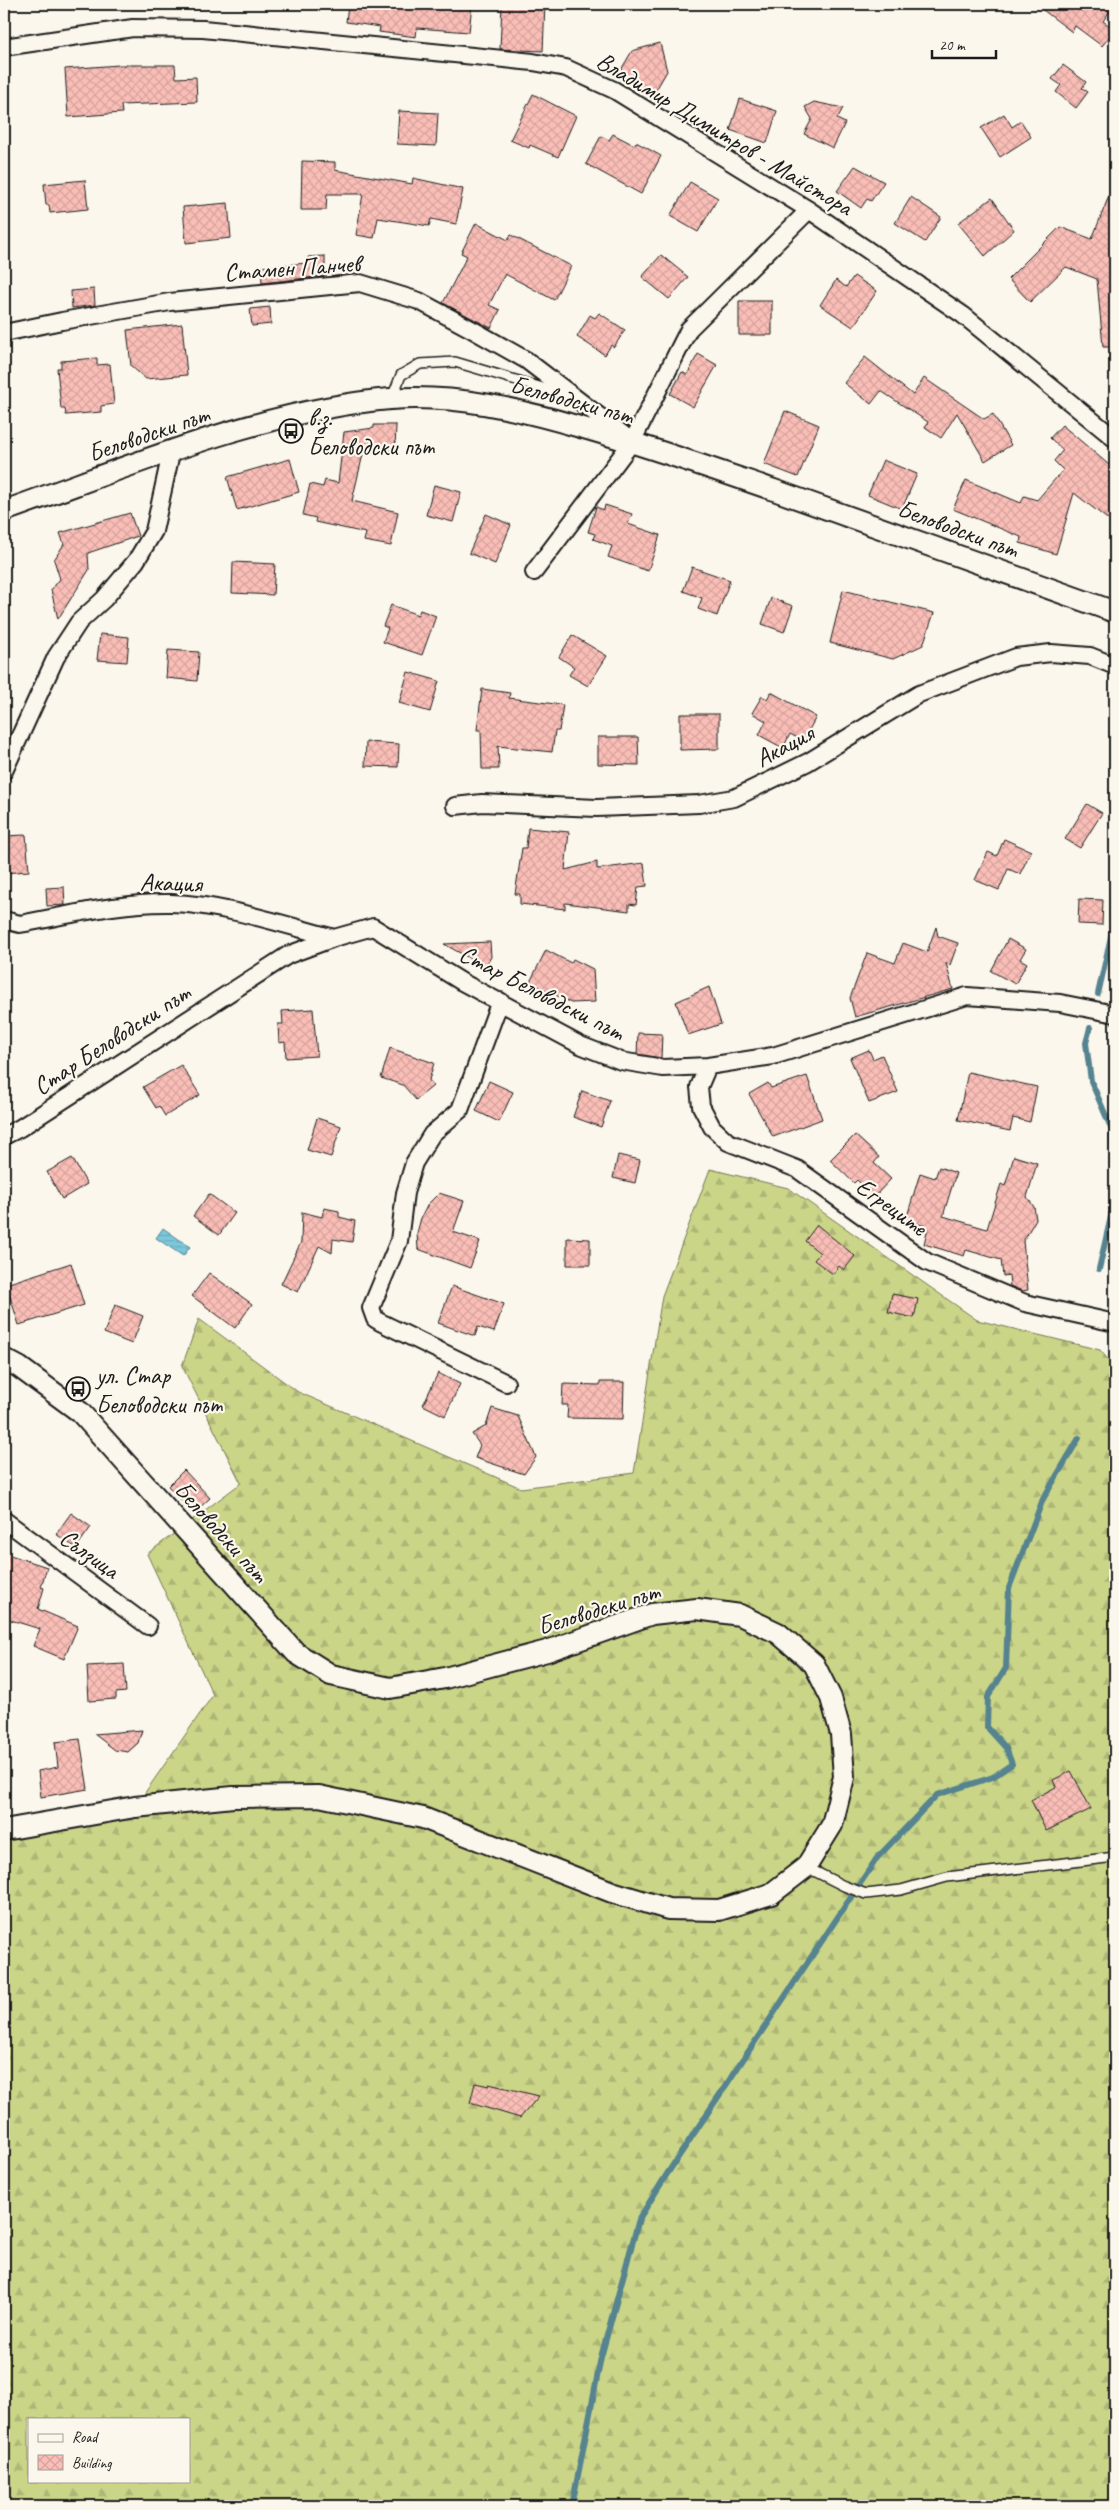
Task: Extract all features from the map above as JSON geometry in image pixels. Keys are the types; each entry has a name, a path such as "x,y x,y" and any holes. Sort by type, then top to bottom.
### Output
{"street":[{"name":"Владимир Димитров - Майстора","path":"4,47 133,28 203,29 533,62 566,68 614,90 809,210 963,315 1115,439"},
{"path":"534,572 632,442 689,329 809,210"},
{"name":"Стамен Панчев","path":"4,334 62,321 170,302 360,282 419,301 526,360 632,442"},
{"name":"Беловодски път","path":"4,511 243,428 325,407 392,399 449,399 490,404 536,414 632,442 1115,612"},
{"path":"4,771 56,658 79,622 104,599 136,561 154,530 170,453"},
{"name":"Акация","path":"455,806 482,803 606,808 699,804 734,798 808,762 918,694 1016,657 1051,653 1090,656 1115,666"},
{"name":"Акация","path":"4,920 20,924 126,906 172,903 224,911 334,938"},
{"name":"Стар Беловодски път","path":"4,1136 20,1128 288,955 334,938 373,927 462,982 580,1045 621,1061 663,1068 708,1066 773,1056 966,996 1060,1003 1115,1014"},
{"path":"500,1001 460,1110 432,1134 414,1163 405,1193 399,1242 371,1308 375,1319 380,1322 506,1383"},
{"name":"Егреците","path":"708,1066 699,1086 701,1106 712,1127 728,1142 797,1169 927,1262 1025,1303 1115,1323"},
{"name":"Беловодски път","path":"4,1359 19,1367 80,1412 296,1653 331,1676 390,1688 446,1678 547,1651 652,1614 697,1609 740,1615 778,1633 814,1664 830,1698 841,1734 844,1778 832,1825 806,1867 771,1894 719,1910 668,1909 612,1892 423,1818 318,1796 233,1797 135,1807 4,1830"},
{"name":"Сълзица","path":"4,1520 148,1626"}],"lane":[{"path":"392,399 401,375 407,371 420,364 456,362 577,398"},
{"path":"806,1867 844,1886 866,1894 901,1890 947,1877 1115,1857"}],"green space":[{"path":"710,1169 788,1188 977,1320 1100,1350 1115,1368 1115,2506 4,2506 4,1830 135,1807 213,1695 147,1554 241,1483 182,1366 199,1319 298,1392 521,1488 634,1473 662,1296"}],"water":[{"path":"163,1228 190,1247 183,1256 156,1238"}],"building":[{"path":"348,4 472,4 469,32 417,28 416,37 379,32 380,27 346,22"},
{"path":"502,4 545,4 543,51 500,49"},
{"path":"1035,4 1115,4 1103,21 1115,30 1102,46 1075,26 1072,32"},
{"path":"660,43 667,71 653,95 618,75 632,51"},
{"path":"119,65 175,65 176,78 196,77 197,102 121,105 122,113 68,117 65,69"},
{"path":"1063,65 1086,82 1082,88 1088,92 1076,108 1056,92 1061,85 1052,79"},
{"path":"533,94 576,116 558,157 530,145 529,148 510,140"},
{"path":"740,99 777,111 767,143 730,130"},
{"path":"814,102 843,108 837,119 845,123 833,148 804,134 812,119 805,107"},
{"path":"399,111 438,113 436,146 397,144"},
{"path":"1004,114 1012,127 1021,121 1031,137 1000,157 981,128"},
{"path":"613,134 634,145 636,142 661,156 641,194 586,164 601,136 609,140"},
{"path":"302,161 335,162 335,170 412,184 413,178 463,189 456,224 431,219 429,226 378,218 374,238 356,235 363,194 327,194 326,210 301,210"},
{"path":"855,166 884,182 871,201 867,199 861,208 837,191"},
{"path":"85,180 88,209 50,213 49,205 46,205 44,184"},
{"path":"690,182 718,198 698,232 670,216"},
{"path":"1114,183 1115,347 1103,347 1097,279 1066,267 1030,302 1008,279 1060,227 1092,239"},
{"path":"911,197 941,217 925,242 895,223"},
{"path":"992,198 1014,230 985,256 958,223"},
{"path":"228,203 231,238 186,243 183,207"},
{"path":"476,223 508,240 511,235 571,266 554,300 505,274 489,305 500,310 491,328 443,303 467,256 461,253"},
{"path":"661,255 688,277 669,299 642,277"},
{"path":"325,256 325,276 262,283 261,267 308,263 308,257"},
{"path":"854,276 877,291 853,327 820,305 836,280 846,287"},
{"path":"94,289 95,305 72,308 71,291"},
{"path":"739,301 772,301 772,335 739,335"},
{"path":"270,307 271,324 252,326 250,309"},
{"path":"599,313 625,330 614,347 611,345 605,355 577,337 590,315 595,318"},
{"path":"182,324 187,375 146,379 131,366 127,330"},
{"path":"698,354 717,365 693,407 670,394 682,372 687,375"},
{"path":"865,357 913,395 924,378 984,419 993,414 1011,445 985,461 957,413 941,438 925,427 928,422 881,391 871,404 844,383"},
{"path":"97,358 97,365 110,364 114,404 101,406 101,412 66,415 65,409 61,409 57,368 61,368 61,361"},
{"path":"785,411 819,425 798,477 764,464"},
{"path":"374,425 396,425 395,450 364,450 352,501 398,512 391,546 364,541 366,533 315,522 316,518 303,515 310,484 323,487 325,480 338,483 344,432 374,428"},
{"path":"1062,425 1115,470 1115,525 1074,493 1056,554 1020,543 1021,537 953,509 966,480 1021,503 1024,496 1037,500 1063,470 1054,461 1063,450 1050,438"},
{"path":"290,459 299,492 237,510 227,477"},
{"path":"883,460 917,474 902,509 868,495"},
{"path":"434,485 461,492 453,522 426,515"},
{"path":"605,505 632,514 628,524 660,535 648,571 608,557 612,546 593,539 595,534 588,532 596,507 604,510"},
{"path":"130,513 138,536 88,553 89,570 58,619 51,590 60,579 54,560 64,544 60,533"},
{"path":"486,514 511,525 495,564 469,553"},
{"path":"233,562 275,564 273,595 232,593"},
{"path":"692,567 730,580 717,616 698,609 702,598 683,591"},
{"path":"843,590 934,613 923,645 893,659 830,643"},
{"path":"771,598 793,606 784,632 762,624"},
{"path":"391,605 418,615 420,610 436,616 422,655 383,642 388,628 383,626"},
{"path":"100,634 129,637 127,662 97,660"},
{"path":"572,635 607,656 588,686 569,675 574,667 559,657"},
{"path":"168,650 199,652 197,681 166,678"},
{"path":"408,672 439,681 430,712 399,703"},
{"path":"482,689 510,693 509,698 563,705 559,731 555,731 552,752 498,746 499,769 482,769 481,730 477,730"},
{"path":"771,692 816,717 803,741 790,734 783,748 759,735 766,721 752,713 762,696 767,699"},
{"path":"680,714 719,714 719,749 680,750"},
{"path":"598,737 638,737 639,765 598,764"},
{"path":"366,742 399,744 398,767 365,766"},
{"path":"1087,804 1102,813 1080,848 1065,839"},
{"path":"528,828 569,832 565,870 597,862 597,869 644,863 647,886 638,887 636,905 629,904 629,911 565,903 565,909 520,904 520,894 515,894 522,848 526,848"},
{"path":"26,835 29,871 4,873 4,836"},
{"path":"1004,839 1031,851 1020,874 1008,869 999,890 975,880 988,852 997,856"},
{"path":"64,887 65,905 47,906 46,888"},
{"path":"1079,899 1103,900 1102,925 1078,924"},
{"path":"936,927 938,936 958,943 950,965 946,963 953,989 855,1017 850,998 867,953 895,963 903,943 927,952"},
{"path":"1008,939 1026,949 1020,959 1027,963 1015,984 991,971"},
{"path":"490,942 491,957 485,967 444,944"},
{"path":"546,950 571,963 573,959 593,969 595,1002 571,1003 530,982"},
{"path":"709,987 721,1024 688,1035 676,1002"},
{"path":"313,1009 317,1056 286,1058 285,1042 279,1043 278,1024 283,1024 282,1011"},
{"path":"638,1033 662,1034 661,1058 637,1054"},
{"path":"390,1048 434,1063 429,1080 433,1086 416,1100 403,1085 381,1078"},
{"path":"869,1050 873,1059 882,1055 898,1092 869,1103 850,1058"},
{"path":"181,1065 200,1095 165,1116 159,1106 156,1108 143,1087"},
{"path":"968,1072 1037,1087 1030,1122 1013,1118 1010,1131 958,1120"},
{"path":"807,1076 822,1119 773,1137 749,1094 768,1083 771,1088"},
{"path":"489,1081 513,1092 499,1122 476,1111"},
{"path":"582,1091 610,1101 601,1127 573,1117"},
{"path":"317,1118 341,1126 331,1157 307,1150"},
{"path":"855,1135 879,1157 874,1163 891,1179 874,1197 857,1180 854,1183 830,1160"},
{"path":"618,1155 640,1160 635,1183 613,1178"},
{"path":"1014,1156 1037,1163 1027,1197 1034,1207 1036,1219 1023,1241 1028,1290 1022,1291 1010,1286 1009,1275 1003,1276 1001,1260 966,1250 964,1256 924,1244 928,1227 906,1220 920,1173 935,1178 939,1167 956,1173 943,1216 987,1229 1001,1184 1005,1186"},
{"path":"72,1158 87,1184 62,1199 47,1172"},
{"path":"439,1193 464,1201 453,1232 480,1241 470,1268 418,1249 417,1233 421,1218 428,1204"},
{"path":"209,1194 235,1213 219,1235 193,1216"},
{"path":"324,1208 339,1211 339,1217 355,1221 352,1242 333,1239 332,1253 319,1246 298,1292 281,1284 301,1242 302,1212 322,1217"},
{"path":"817,1225 855,1256 844,1270 839,1266 833,1274 814,1260 820,1253 805,1241"},
{"path":"567,1238 590,1239 590,1265 567,1265"},
{"path":"71,1263 84,1305 19,1325 6,1284"},
{"path":"209,1273 252,1304 235,1328 192,1296"},
{"path":"452,1286 504,1304 494,1332 478,1327 475,1336 438,1323"},
{"path":"892,1294 918,1299 914,1318 888,1312"},
{"path":"115,1305 143,1316 132,1344 104,1333"},
{"path":"438,1373 460,1384 445,1416 423,1405"},
{"path":"600,1382 624,1382 623,1419 567,1418 568,1405 562,1405 563,1384 600,1385"},
{"path":"492,1408 518,1416 536,1457 524,1474 475,1458 480,1445 472,1434 486,1426"},
{"path":"184,1470 210,1498 194,1513 168,1486"},
{"path":"71,1513 91,1527 76,1548 56,1534"},
{"path":"4,1553 47,1567 41,1587 44,1588 38,1609 78,1626 64,1659 33,1646 40,1629 4,1618"},
{"path":"124,1664 126,1692 116,1693 116,1699 89,1701 87,1666"},
{"path":"142,1730 138,1743 128,1752 115,1750 94,1734"},
{"path":"80,1739 88,1789 41,1797 38,1771 58,1767 55,1742"},
{"path":"1071,1771 1091,1809 1046,1831 1031,1800 1056,1787 1053,1780"},
{"path":"475,2083 489,2086 489,2084 539,2096 520,2118 470,2103"}],"waterway":[{"path":"1098,994 1115,919"},
{"path":"1090,1028 1086,1043 1091,1081 1112,1130 1115,1196"},
{"path":"1099,1269 1115,1199"},
{"path":"572,2506 601,2357 639,2219 877,1858 937,1795 993,1777 1012,1764 1006,1748 987,1727 988,1697 1006,1668 1009,1588 1043,1499 1079,1438"}],"place":[{"name":"в.з. Беловодски път","path":"291,431"},
{"name":"ул. Стар Беловодски път","path":"78,1389"}]}
